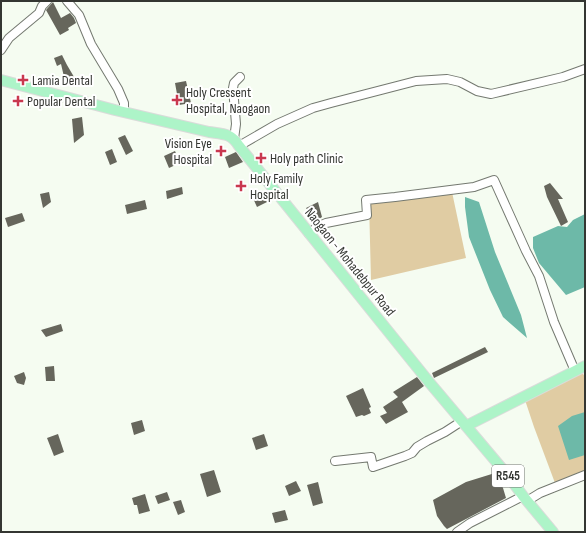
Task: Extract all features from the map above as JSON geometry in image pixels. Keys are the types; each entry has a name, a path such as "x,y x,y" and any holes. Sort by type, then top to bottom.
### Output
{"main road":[{"path":"1,80 124,112 225,135 237,142"},
{"name":"Naogaon - Mohadebpur Road","path":"237,142 428,382 464,423"},
{"path":"464,423 585,366"},
{"name":"R545","path":"464,423 553,532"}],"street":[{"path":"1,50 9,38 38,13 47,1"},
{"path":"67,1 79,16 91,44 118,89 124,103 124,112"},
{"path":"240,77 234,83 233,88 237,142 313,108 331,102 416,81 447,79 460,82 477,91 491,94 563,77 585,70"},
{"path":"310,234 318,227 326,223 367,215 366,200 474,187 494,180 539,276 554,322 575,371"},
{"path":"335,461 371,457 373,467 412,453 422,444 464,423"},
{"path":"457,532 470,523 585,474"}],"shaded area":[{"path":"452,192 466,258 371,280 369,202"},
{"path":"582,372 585,377 585,472 555,483 525,400"}],"water":[{"path":"465,197 479,202 495,252 521,315 527,338 503,317 490,290 469,237"},
{"path":"585,214 585,287 566,295 539,263 533,248 533,237 558,226 567,227 573,220"},
{"path":"585,412 585,455 569,460 558,426 572,416"}],"building":[{"path":"53,2 61,18 70,13 76,23 68,28 69,30 60,35 46,10"},
{"path":"62,55 77,82 65,81 61,64 57,66 54,58"},
{"path":"186,81 191,103 179,105 175,83"},
{"path":"82,117 84,135 74,143 72,119"},
{"path":"125,135 133,151 126,155 118,138"},
{"path":"112,149 117,162 110,165 105,152"},
{"path":"175,151 180,163 169,168 164,156"},
{"path":"236,152 243,162 229,168 225,157"},
{"path":"550,183 563,199 558,199 568,222 561,226 547,197 544,186"},
{"path":"182,187 183,194 167,199 166,191"},
{"path":"49,192 51,202 43,208 40,194"},
{"path":"261,192 267,202 257,207 252,196"},
{"path":"145,200 147,209 127,214 125,205"},
{"path":"318,202 322,217 316,221 306,208"},
{"path":"22,213 25,221 8,227 5,218"},
{"path":"61,324 63,331 46,337 41,330"},
{"path":"485,347 488,352 434,378 432,373"},
{"path":"54,366 55,381 46,381 45,367"},
{"path":"24,372 26,378 24,385 17,383 14,376"},
{"path":"417,377 424,386 402,402 408,412 386,424 380,416 387,413 383,407 398,397 393,392"},
{"path":"363,388 371,407 369,408 371,413 356,417 346,396"},
{"path":"142,420 145,431 134,435 131,423"},
{"path":"58,434 64,452 54,456 47,438"},
{"path":"264,434 268,446 256,450 252,438"},
{"path":"214,470 221,492 207,497 200,474"},
{"path":"495,473 503,488 506,498 447,529 437,516 433,500 466,482"},
{"path":"296,481 301,491 289,496 285,486"},
{"path":"318,482 323,503 313,506 307,485"},
{"path":"167,492 170,500 158,504 155,496"},
{"path":"145,494 150,511 139,514 137,505 134,505 132,498"},
{"path":"181,500 185,512 178,515 173,502"},
{"path":"285,510 288,520 275,523 272,513"}],"place":[{"name":"Lamia Dental","path":"23,80"},
{"name":"Holy Cressent Hospital, Naogaon","path":"177,100"},
{"name":"Popular Dental","path":"18,101"},
{"name":"Vision Eye Hospital","path":"221,151"},
{"name":"Holy path Clinic","path":"261,158"},
{"name":"Holy Family Hospital","path":"241,186"}]}
